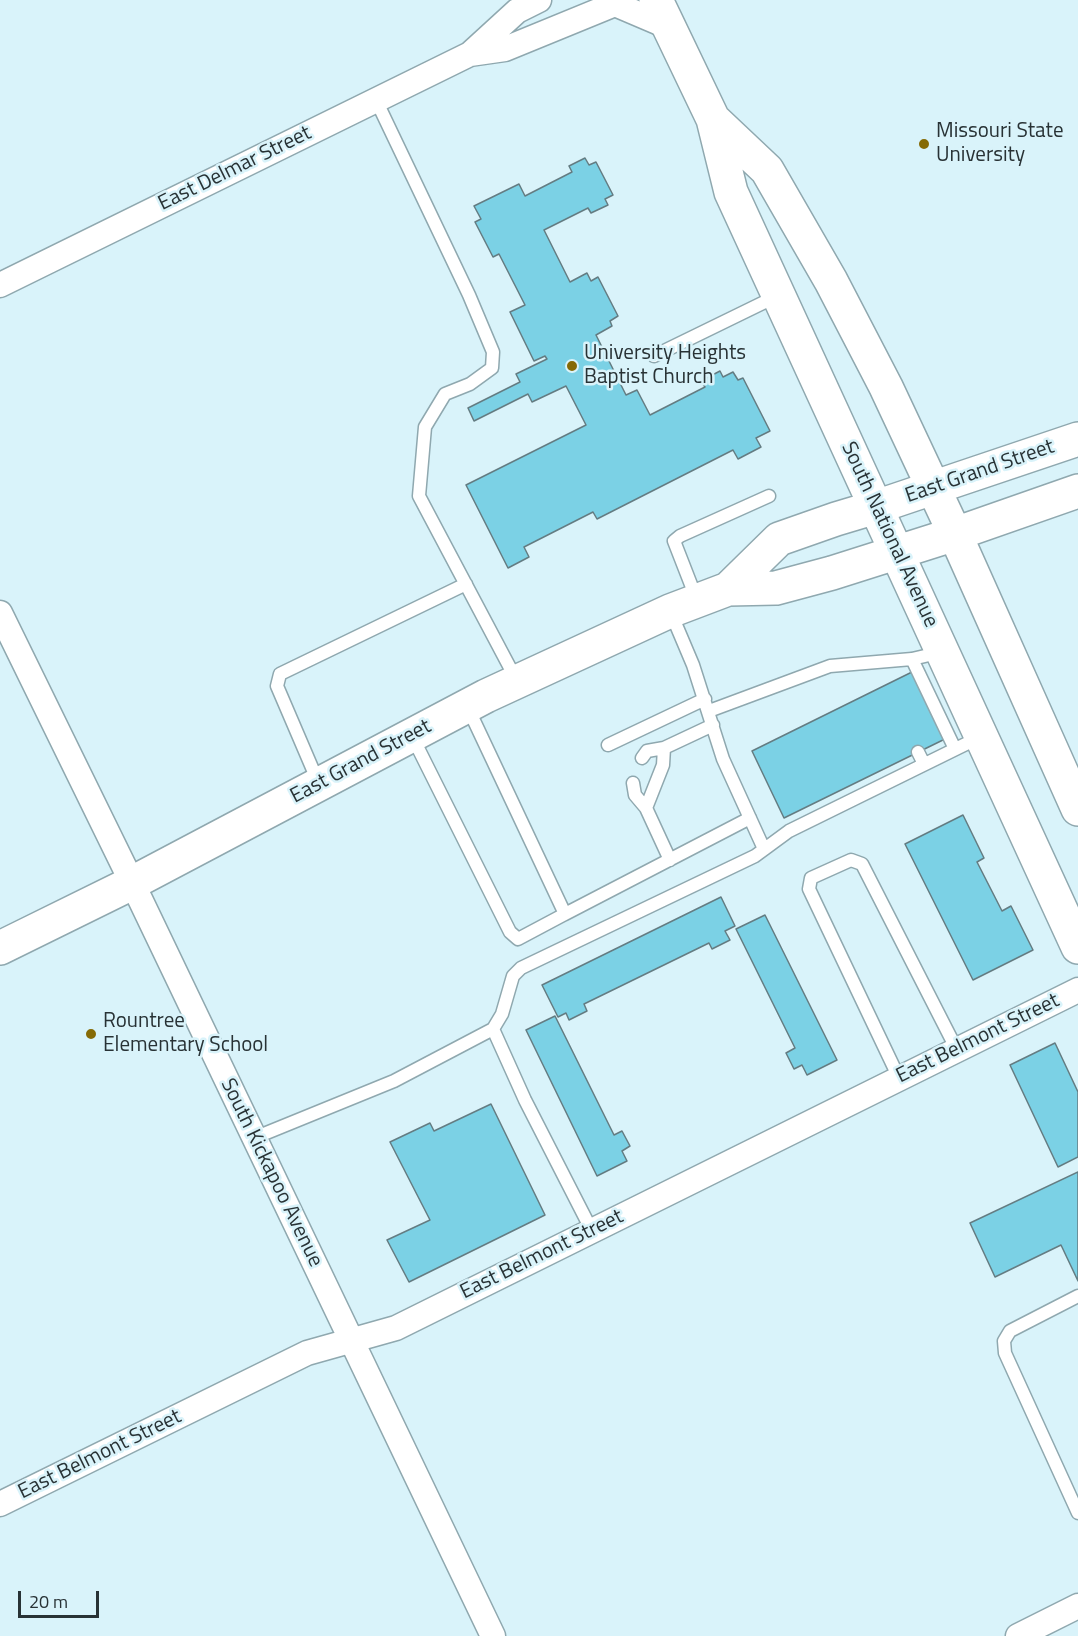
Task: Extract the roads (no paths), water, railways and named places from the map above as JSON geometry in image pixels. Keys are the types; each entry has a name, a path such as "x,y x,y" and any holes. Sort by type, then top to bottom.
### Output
{"main road":[{"name":"South National Avenue","path":"663,13 713,119 731,192 897,552 927,655 969,742 1078,947"},
{"name":"South National Avenue","path":"713,119 767,170 836,290 886,387 955,534 1078,808"},
{"name":"East Grand Street","path":"728,589 779,539 1078,439"},
{"name":"East Grand Street","path":"0,948 132,884 517,681 684,606 728,589 777,588 955,534 1078,491"}],"street":[{"name":"East Delmar Street","path":"0,285 470,54 517,11 539,0"},
{"name":"East Delmar Street","path":"470,54 505,49 615,4 663,13"},
{"name":"South Kickapoo Avenue","path":"0,613 493,1636"},
{"name":"East Belmont Street","path":"1,1501 307,1353 396,1328 1078,990"},
{"path":"1018,1636 1078,1606"}],"lane":[{"path":"376,100 469,295 493,352 492,368 470,384 445,394 424,427 419,496 517,681"},
{"path":"654,356 778,295"},
{"path":"764,849 723,759 707,705 684,606 674,541 680,536 769,496"},
{"path":"319,784 277,686 280,674 466,584"},
{"path":"608,745 707,705 830,666 927,655"},
{"path":"467,706 565,914"},
{"path":"642,758 647,751 664,748 713,724"},
{"path":"412,735 510,932 518,939 750,818"},
{"path":"254,1138 394,1081 493,1029 502,1014 513,976 521,968 755,856 789,831 885,775 924,764 969,742"},
{"path":"646,808 663,765 664,748"},
{"path":"918,752 924,764"},
{"path":"633,783 635,795 646,808 670,860"},
{"path":"899,1078 809,889 811,878 850,860 862,864 957,1050"},
{"path":"493,1029 525,1100 592,1231"},
{"path":"1078,1296 1010,1331 1004,1341 1005,1353 1078,1513"}],"place":[{"name":"Missouri State University","path":"924,144"},
{"name":"University Heights Baptist Church","path":"572,366"},
{"name":"Rountree Elementary School","path":"91,1034"}]}
